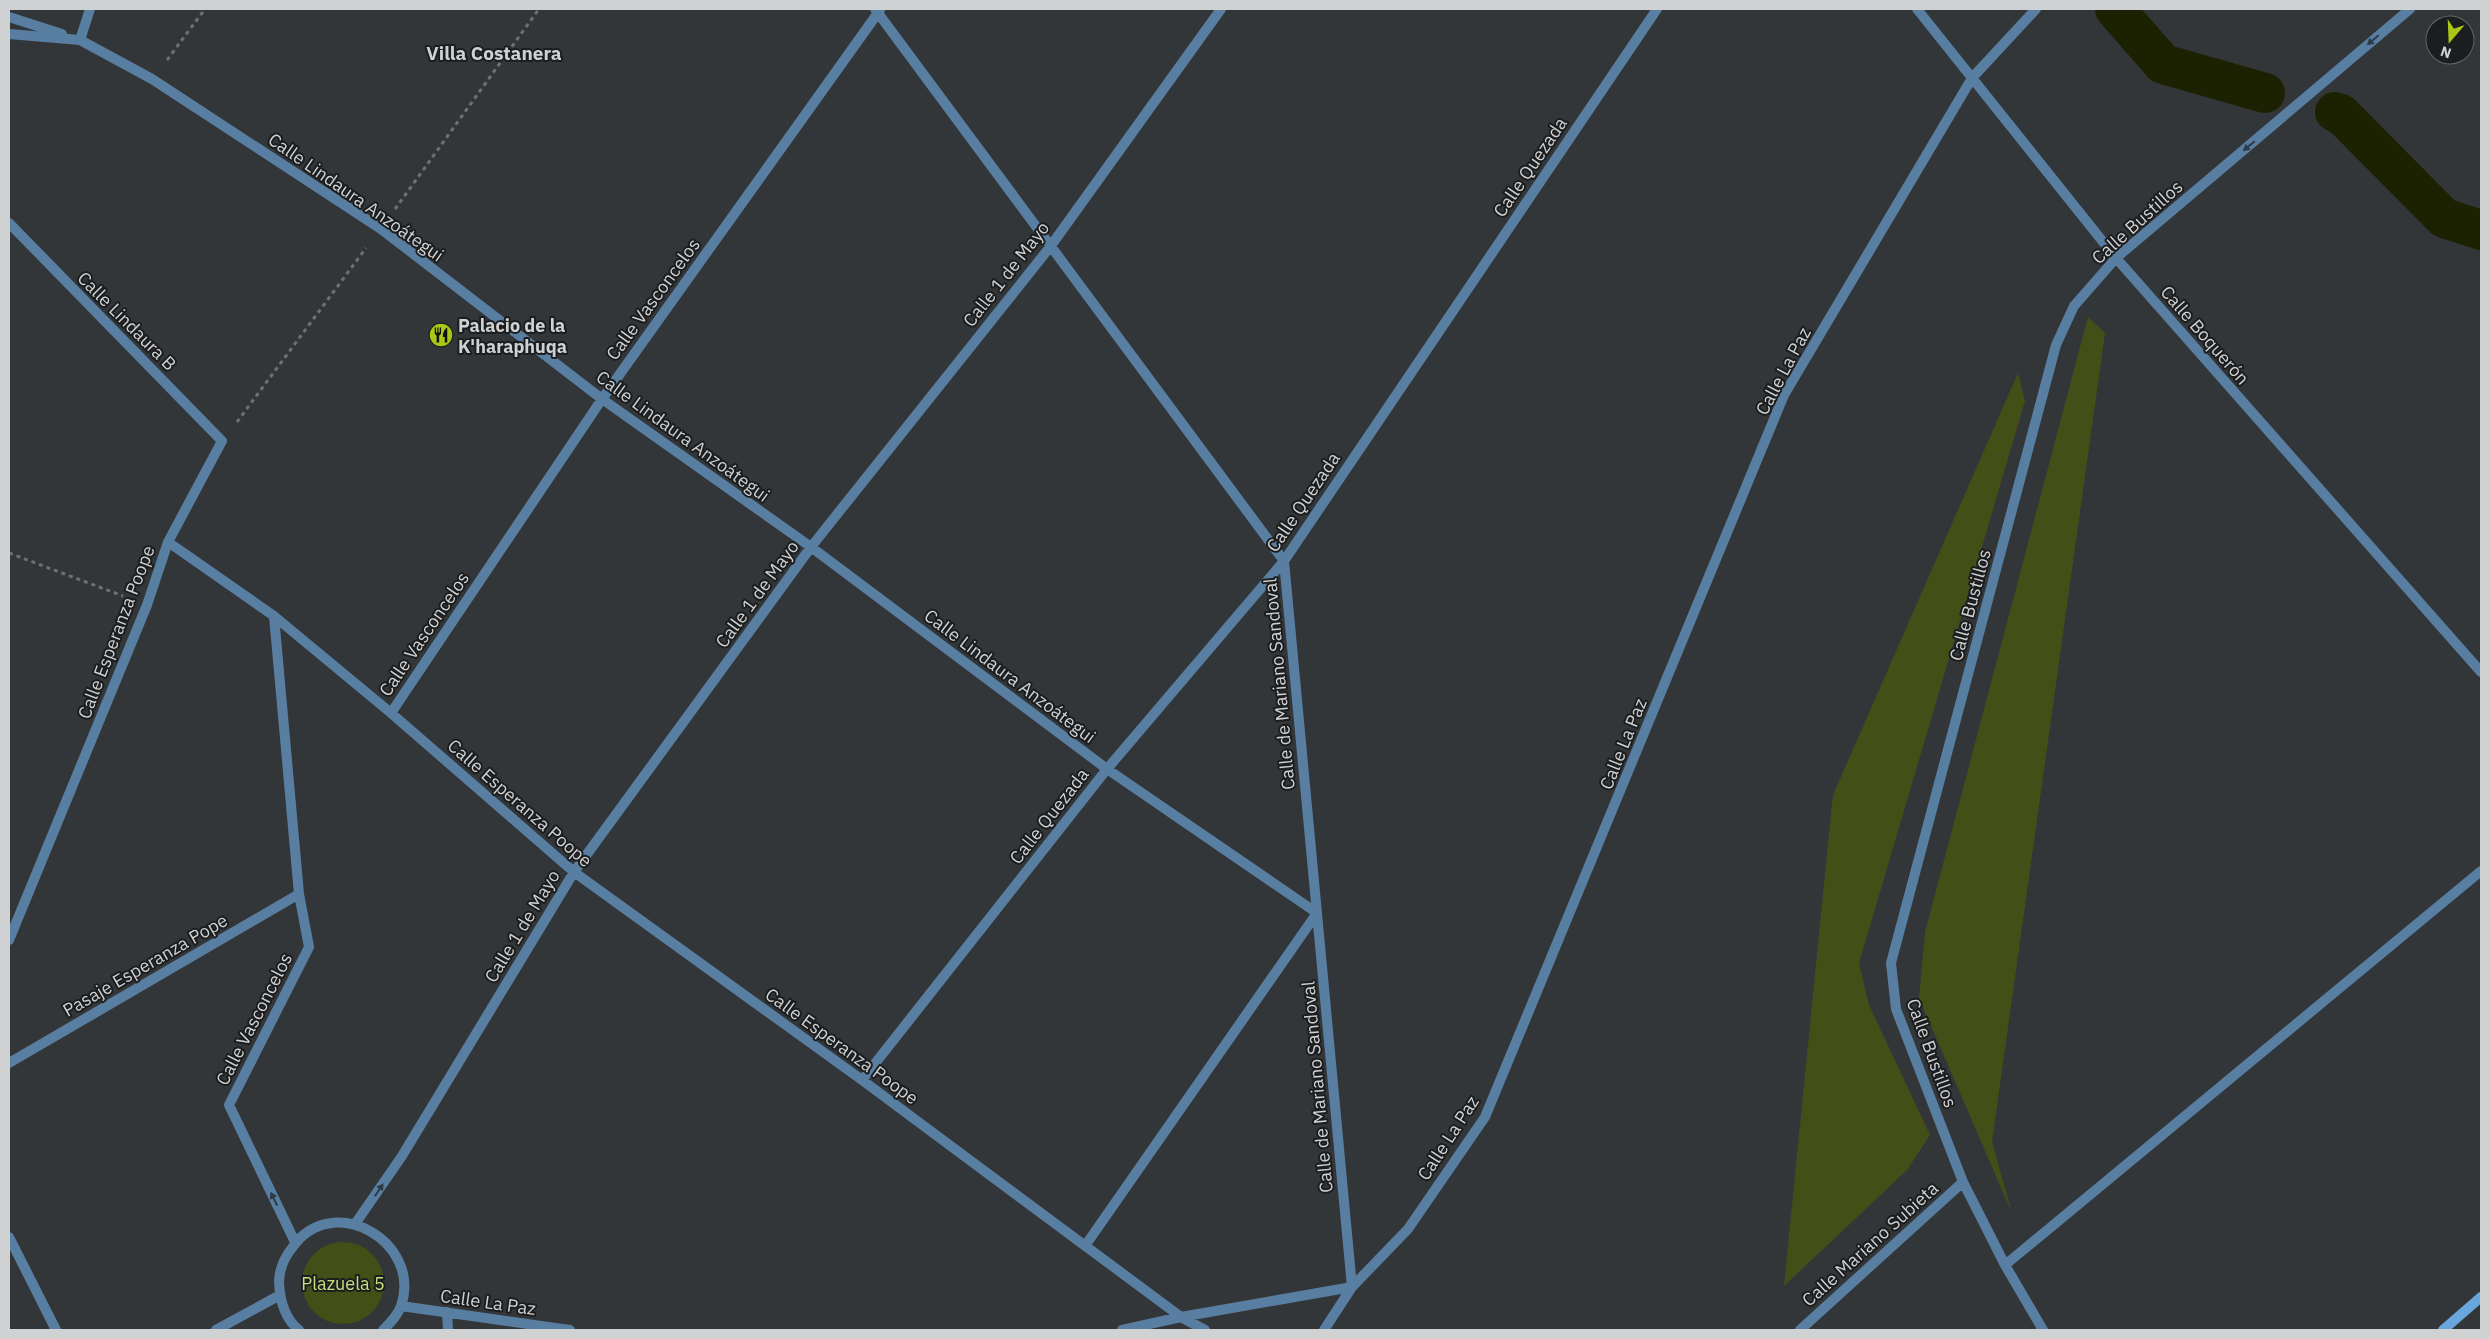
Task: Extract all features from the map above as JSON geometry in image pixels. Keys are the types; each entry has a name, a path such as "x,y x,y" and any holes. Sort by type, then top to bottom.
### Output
{"main road":[{"path":"2443,1330 2481,1297"}],"street":[{"path":"9,17 80,40 90,9"},
{"name":"Calle 1 de Mayo","path":"355,1224 402,1156 574,872 811,547 1050,247 1221,9"},
{"name":"Calle Quezada","path":"862,1080 1107,769 1284,561 1657,9"},
{"name":"Calle Boquerón","path":"1917,9 2116,258 2481,672"},
{"name":"Calle La Paz","path":"1352,1287 1408,1228 1485,1117 1784,395 1972,78 2036,9"},
{"name":"Calle Bustillos","path":"2043,1330 2005,1265 1963,1182 1896,1009 1891,963 2056,345 2074,306 2116,258 2410,9"},
{"name":"Calle de Mariano Sandoval","path":"878,10 1050,247 1284,561 1352,1287"},
{"name":"Calle Vasconcelos","path":"391,713 602,400 878,10"},
{"name":"Calle Lindaura Anzoátegui","path":"9,34 80,40 152,79 380,229 602,400 811,547 1107,769 1317,913"},
{"name":"Calle Lindaura B","path":"9,224 222,440 168,542"},
{"name":"Calle Esperanza Poope","path":"9,940 147,605 168,542 274,616 391,713 574,872 862,1080 1181,1317 1205,1330"},
{"name":"Calle Vasconcelos","path":"274,616 299,894 309,946 228,1105 295,1242"},
{"path":"2005,1265 2481,871"},
{"name":"Pasaje Esperanza Pope","path":"9,1063 299,894"},
{"path":"1085,1246 1317,913"},
{"name":"Calle Mariano Subieta","path":"1800,1330 1963,1182"},
{"path":"299,1330 285,1313 280,1295 279,1277 284,1259 295,1242 311,1230 326,1224 343,1222 355,1224 379,1236 396,1256 403,1280 401,1306 383,1330"},
{"path":"9,1237 56,1330"},
{"path":"1122,1330 1181,1317 1352,1287"},
{"path":"1324,1330 1352,1287"},
{"path":"216,1330 280,1295"},
{"name":"Calle La Paz","path":"401,1306 570,1330"},
{"path":"447,1312 448,1330"}],"path":[{"path":"152,79 205,9"},
{"path":"9,553 147,605"}],"green space":[{"path":"2088,317 2105,333 1992,1142 2012,1213 1919,998 1925,932"},
{"path":"2018,373 2025,401 1859,963 1869,1005 1930,1135 1907,1170 1784,1286 1833,795"},
{"name":"Plazuela 5","path":"343,1242 359,1245 372,1254 381,1267 384,1283 381,1299 372,1312 359,1321 343,1324 327,1321 314,1312 305,1299 302,1283 305,1267 314,1254 327,1245"}],"waterway":[{"path":"2115,9 2163,64 2265,93"},
{"path":"2335,112 2341,114 2444,218 2481,230"}],"place":[{"name":"Palacio de la K'haraphuqa","path":"441,335"}],"district":[{"name":"Villa Costanera","path":"494,53"}]}
